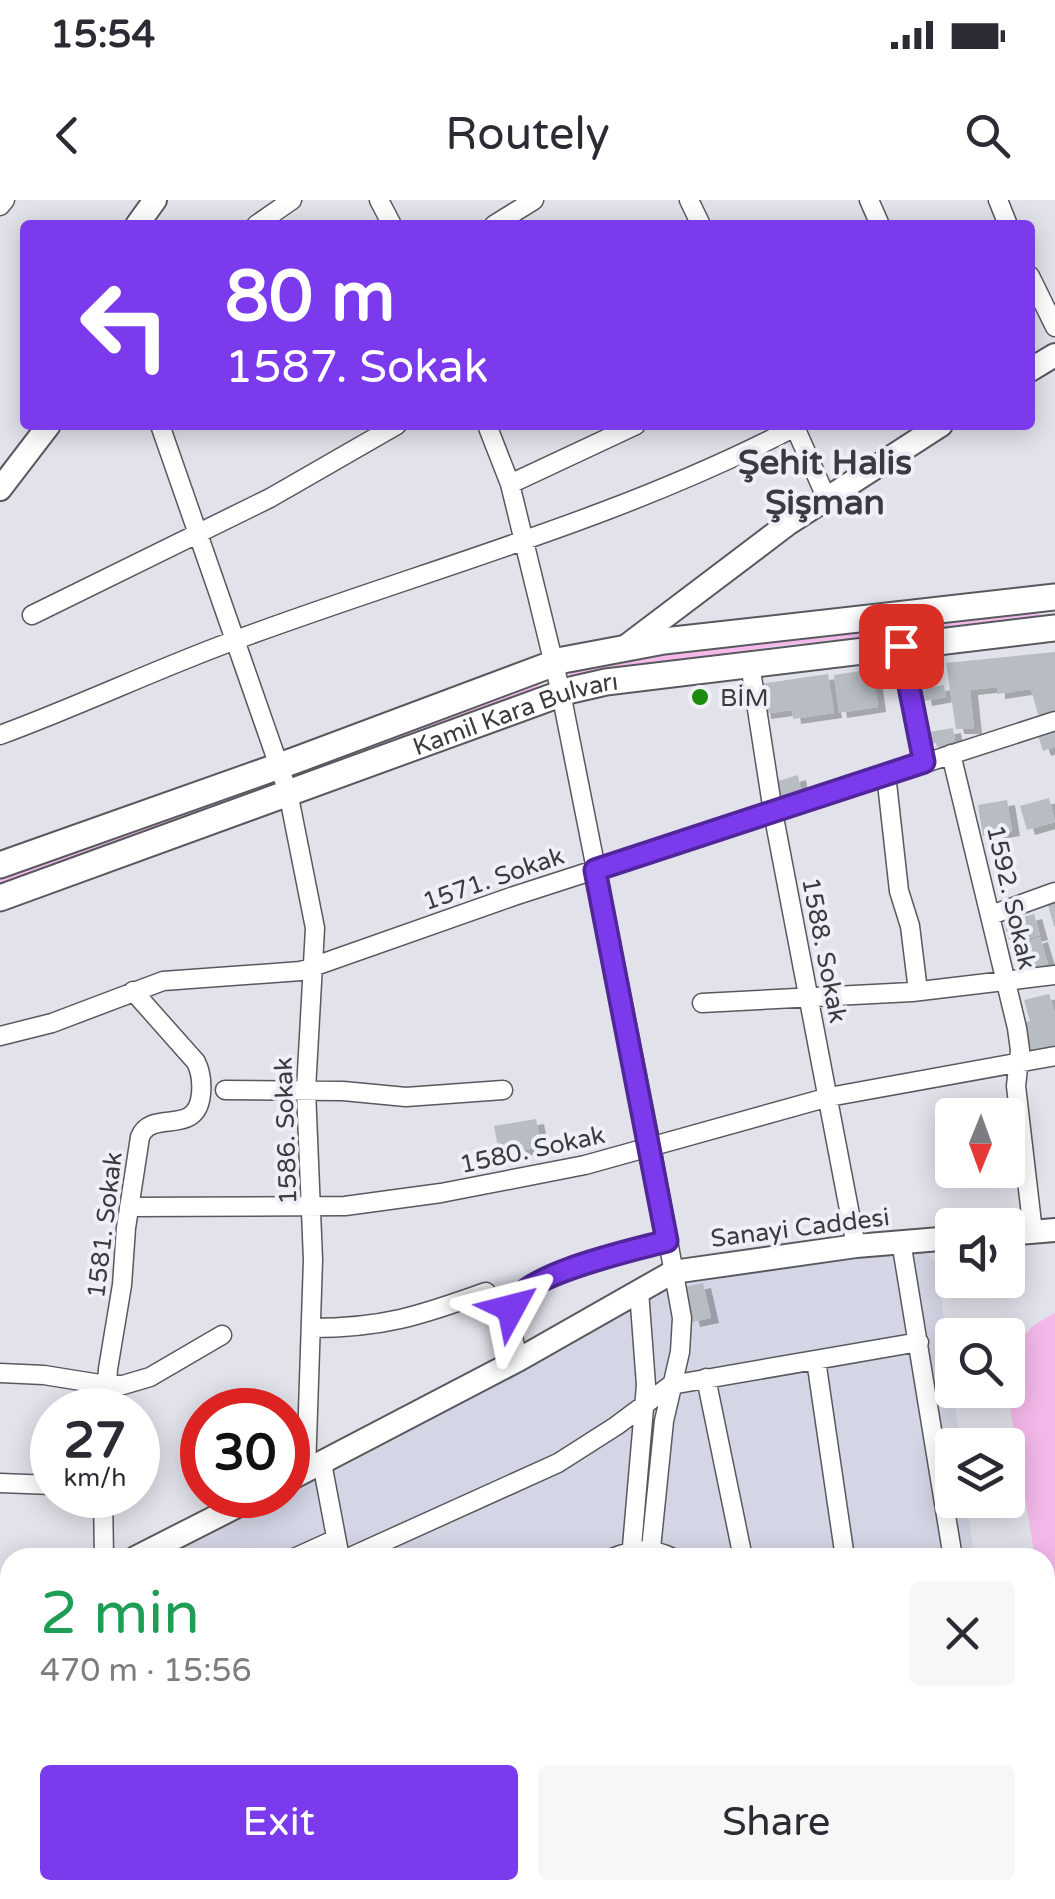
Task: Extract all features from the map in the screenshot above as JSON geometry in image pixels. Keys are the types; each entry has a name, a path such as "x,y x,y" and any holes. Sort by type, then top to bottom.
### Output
{"main road":[{"name":"Kamil Kara Bulvarı","path":"0,864 554,663 625,647 830,620 1055,597"},
{"name":"Kamil Kara Bulvarı","path":"0,898 561,692 606,682 1055,628"}],"street":[{"path":"0,206 5,200"},
{"path":"263,220 292,200"},
{"path":"502,220 534,200"},
{"path":"1035,286 1055,327"},
{"path":"0,489 45,430"},
{"name":"1586. Sokak","path":"164,430 288,792 315,928 316,966 306,1090 312,1207 308,1388"},
{"path":"32,615 270,498 388,430"},
{"path":"489,430 510,484 561,692 651,1146 682,1330 660,1448 651,1548"},
{"path":"510,484 625,430"},
{"path":"0,735 234,640 663,489 740,456 788,430"},
{"path":"797,430 826,497"},
{"path":"625,647 826,497 934,430"},
{"path":"901,646 924,762"},
{"name":"1588. Sokak","path":"750,664 772,812 856,1246"},
{"name":"1571. Sokak","path":"0,1036 52,1023 163,981 276,974 316,966 1055,720"},
{"name":"1592. Sokak","path":"952,754 1018,1028 1017,1102 1044,1231"},
{"path":"886,774 899,891 910,926 918,991"},
{"path":"991,915 1055,892"},
{"path":"702,1003 918,991 1055,975"},
{"path":"133,991 200,1069 226,1090"},
{"name":"1580. Sokak","path":"129,1207 312,1207 473,1188 585,1165 829,1098 1055,1056"},
{"path":"200,1069 201,1097 226,1090 306,1090 406,1097 504,1090"},
{"name":"1581. Sokak","path":"106,1388 143,1129 188,1118 199,1107 201,1097"},
{"name":"Sanayi Caddesi","path":"310,1469 518,1360 673,1272 935,1239"},
{"path":"518,1360 511,1308 518,1294 576,1268 667,1241"},
{"path":"902,1241 951,1548"},
{"path":"632,1548 645,1405 646,1362 639,1291"},
{"path":"311,1328 398,1322 486,1292"},
{"path":"0,1373 44,1374 106,1385 137,1382 222,1335"},
{"path":"370,1548 530,1477 585,1446 671,1385 919,1342"},
{"path":"816,1360 844,1548"},
{"path":"706,1378 741,1548"},
{"path":"0,1482 30,1484"},
{"name":"1586. Sokak","path":"310,1484 338,1548"},
{"path":"103,1518 104,1548"},
{"path":"155,1548 213,1518"}],"shaded area":[{"path":"1037,610 1039,616 1035,619 777,646 573,677 568,672 676,650"},
{"path":"535,682 538,689 361,752 360,748"},
{"path":"266,782 269,785 265,790 0,887 0,877"},
{"path":"920,1246 935,1262 935,1298 941,1298 944,1318 935,1318 935,1408 955,1408 958,1428 935,1428 935,1518 969,1518 973,1548 183,1548 240,1518 310,1518 310,1481 573,1342 665,1284"},
{"path":"1055,1313 1055,1548 1033,1548 1025,1497 1025,1428 1013,1428 1010,1408 1025,1408 1025,1334"}],"building":[{"path":"1055,652 1055,713 1039,718 1031,689 997,694 997,687 970,690 974,729 956,729 946,663"},
{"path":"873,669 878,707 839,713 834,675"},
{"path":"828,674 834,713 793,719 792,710 763,714 760,684"},
{"path":"944,685 946,697 924,701 922,689"},
{"path":"1055,726 1055,747 1043,751 1037,732"},
{"path":"953,728 955,741 937,747 932,744 929,732"},
{"path":"798,775 802,796 779,800 775,782"},
{"path":"1049,798 1055,822 1027,830 1020,806"},
{"path":"1007,800 1012,831 983,836 978,805"},
{"path":"1055,899 1055,926 1054,926 1047,901"},
{"path":"1034,914 1040,935 1010,943 1004,923"},
{"path":"1040,937 1048,964 1019,972 1012,945"},
{"path":"1049,994 1055,1013 1055,1045 1028,1051 1022,1023 1030,1021 1024,1000"},
{"path":"536,1119 539,1135 528,1143 532,1148 521,1151 516,1144 498,1147 494,1126"},
{"path":"703,1283 711,1318 692,1322 684,1287"}],"place":[{"name":"BİM","path":"700,697"}],"district":[{"name":"Şehit Halis Şişman","path":"825,482"}],"route":[{"path":"511,1308 518,1294 533,1286 603,1258 667,1241 595,870 924,762 901,646"}]}
